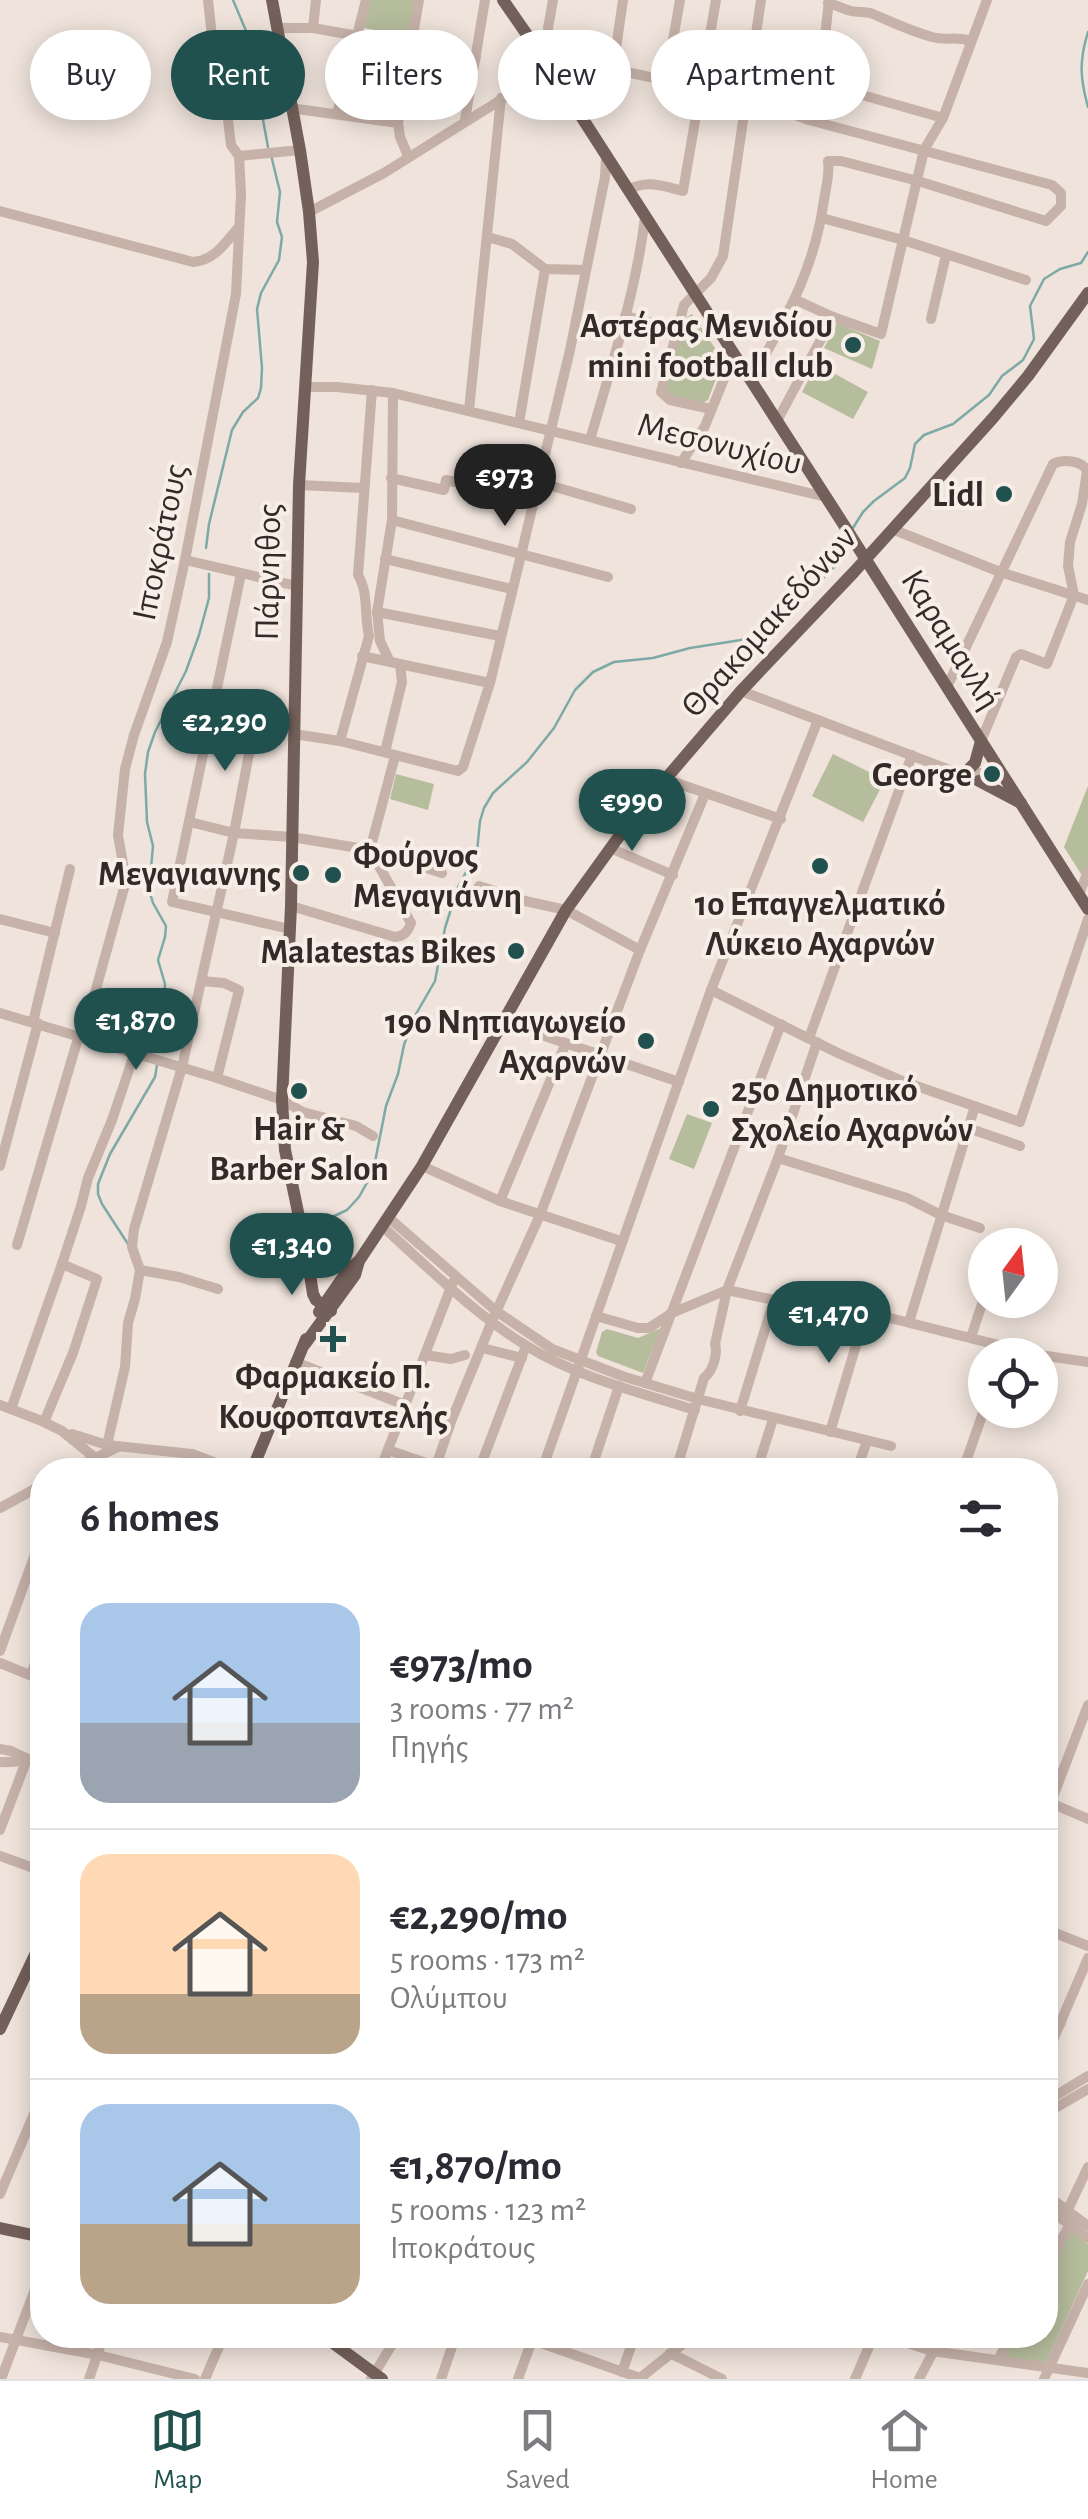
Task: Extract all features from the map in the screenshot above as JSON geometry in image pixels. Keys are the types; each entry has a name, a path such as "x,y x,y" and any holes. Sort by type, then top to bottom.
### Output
{"main road":[{"name":"Πάρνηθος","path":"272,0 277,28"},
{"name":"Καραμανλή","path":"503,0 524,30"},
{"name":"Πάρνηθος","path":"291,120 294,151 309,212 313,262 299,485 291,906 282,1100 285,1150 313,1294 327,1309"},
{"name":"Καραμανλή","path":"583,120 1088,909"},
{"name":"Θρακομακεδόνων","path":"338,1292 348,1270 359,1261 422,1166 566,910 610,848 741,691 994,418 1082,314 1088,293"},
{"path":"962,773 978,757 981,741"},
{"path":"979,781 1022,804"},
{"path":"257,1458 295,1362 338,1292 320,1280 310,1267"},
{"path":"0,2028 30,1965"},
{"path":"0,2228 30,2235"},
{"path":"339,2348 376,2377"}],"street":[{"name":"Ιποκράτους","path":"16,1245 126,882 118,835 125,769 167,642 236,294 239,156 231,145 221,60 212,36 208,0"},
{"path":"313,28 316,0"},
{"path":"359,30 366,0"},
{"path":"414,30 419,0"},
{"path":"478,44 485,0"},
{"path":"548,30 553,0"},
{"path":"619,30 623,0"},
{"path":"675,30 680,0"},
{"path":"711,30 716,0"},
{"path":"757,30 761,0"},
{"path":"796,300 881,334 924,150 943,118 987,0"},
{"path":"825,30 828,2 936,38 970,41"},
{"path":"277,28 325,30"},
{"path":"870,97 943,118"},
{"path":"378,120 398,123"},
{"path":"398,120 408,156"},
{"path":"309,212 384,173 465,120"},
{"path":"470,410 499,120"},
{"path":"628,190 648,182 683,191 696,120"},
{"path":"711,408 666,398 661,392 684,305 711,278 723,256 744,120"},
{"path":"751,381 796,300 816,244 828,161 918,182 1046,222 1061,206 1061,192 1052,184 809,120"},
{"path":"239,156 294,151"},
{"path":"294,734 340,741 458,771 463,767 490,684 550,431 605,177 606,156"},
{"path":"0,211 188,261 206,261 238,228"},
{"path":"590,440 625,316 646,217"},
{"path":"822,218 1026,280"},
{"path":"488,237 512,244 544,269 586,270"},
{"path":"931,318 946,255"},
{"path":"519,423 544,269"},
{"path":"625,316 678,329"},
{"path":"777,420 833,317"},
{"path":"680,463 700,436 734,354"},
{"name":"Μεσονυχίου","path":"307,387 393,392 826,497"},
{"path":"340,741 369,636 364,585 358,576 372,390"},
{"path":"291,906 396,937 408,931 411,923 370,850 402,682 380,640 376,612 392,520 393,392"},
{"path":"947,687 1052,464 1059,461 1082,465 1087,472 1068,566 1074,595 1046,664 1021,654 1016,657 981,741"},
{"path":"391,478 444,490 446,480 533,500"},
{"path":"538,482 631,509"},
{"path":"299,485 364,488"},
{"path":"392,520 608,577"},
{"path":"892,529 1000,572 1088,600"},
{"path":"385,559 512,589"},
{"path":"185,560 297,586"},
{"path":"241,574 172,902 290,929"},
{"path":"376,612 500,636"},
{"path":"362,656 490,684"},
{"path":"741,691 979,781 1002,773"},
{"path":"546,1458 711,990 818,720"},
{"path":"108,1445 140,1270 132,1247 134,1229 182,1067 255,722"},
{"path":"680,1458 704,1378 717,1352 715,1344 727,1290 778,1158 813,1040 912,755"},
{"path":"962,773 1002,773"},
{"path":"665,779 781,819"},
{"path":"444,1458 452,1419 540,1215 640,950 706,794"},
{"path":"190,822 234,833 292,837 370,850 442,873"},
{"path":"610,848 673,875"},
{"path":"0,1166 70,869"},
{"path":"1079,894 1088,871"},
{"path":"479,886 566,910 640,950"},
{"path":"0,919 55,933"},
{"path":"711,990 905,1082 1020,1122 1088,919"},
{"path":"202,981 224,983 239,990 217,1078"},
{"path":"0,1012 217,1078 282,1100 303,1112 356,1126 373,1136"},
{"path":"504,1022 679,1082"},
{"path":"645,1383 781,1024"},
{"path":"500,1201 566,1043"},
{"path":"134,1447 91,1441 5,1407 62,1264 88,1178 135,1052"},
{"path":"908,1322 975,1106"},
{"path":"968,1128 1020,1146"},
{"path":"778,1158 907,1198 980,1228"},
{"path":"422,1166 500,1201 621,1241"},
{"path":"386,1222 526,1346 580,1366 645,1383 696,1404"},
{"path":"44,1422 73,1353 97,1279 62,1264"},
{"path":"140,1270 218,1289"},
{"path":"385,1458 453,1282"},
{"path":"596,1316 649,1328 672,1313 727,1290 866,1312 971,1337 977,1318"},
{"path":"740,1411 774,1300"},
{"path":"830,1432 866,1312"},
{"path":"494,1316 619,1386 891,1446"},
{"path":"484,1458 526,1346"},
{"path":"482,1348 522,1358"},
{"path":"425,1355 451,1359 465,1355"},
{"path":"1058,1358 1088,1362"},
{"path":"295,1362 405,1405"},
{"path":"595,1458 619,1386"},
{"path":"761,1458 773,1418"},
{"path":"44,1422 94,1457 122,1446 203,1458"},
{"path":"967,1458 978,1428"},
{"path":"861,1458 867,1440"},
{"path":"388,1450 412,1458"},
{"path":"190,1458 192,1454"},
{"path":"1,1510 30,1492"},
{"path":"0,1650 30,1568"},
{"path":"0,1663 30,1675"},
{"path":"1058,1778 1088,1704"},
{"path":"0,1750 27,1759"},
{"path":"0,1830 27,1759"},
{"path":"0,1762 30,1759"},
{"path":"1058,1806 1088,1819"},
{"path":"0,1856 30,1867"},
{"path":"1058,1934 1088,1946"},
{"path":"1058,2030 1088,1958"},
{"path":"1058,2094 1088,2076"},
{"path":"1058,2106 1088,2089"},
{"path":"0,2194 30,2123"},
{"path":"1058,2242 1088,2167"},
{"path":"1058,2207 1088,2238"},
{"path":"1058,2212 1088,2226"},
{"path":"1047,2373 1088,2284"},
{"path":"1,2379 30,2303"},
{"path":"0,2337 30,2343"},
{"path":"57,2348 195,2379"},
{"path":"89,2379 100,2348"},
{"path":"205,2379 218,2348"},
{"path":"376,2377 391,2348"},
{"path":"440,2379 451,2348"},
{"path":"518,2379 529,2348"},
{"path":"554,2348 640,2378 677,2348"},
{"path":"622,2372 630,2348"},
{"path":"855,2379 868,2348"},
{"path":"923,2348 998,2360 1047,2373 1088,2373"},
{"path":"919,2379 934,2348"},
{"path":"998,2360 1004,2348"},
{"path":"670,2353 705,2375 722,2379"}],"green space":[{"path":"370,0 416,0 411,30 364,28"},
{"path":"692,314 723,360 708,400 700,404 667,396 663,389 682,320"},
{"name":"Αστέρας Μενιδίου mini football club","path":"837,323 880,341 872,369 824,348"},
{"path":"817,364 868,392 853,419 802,392"},
{"path":"833,754 885,780 863,822 812,796"},
{"path":"396,774 434,784 428,810 390,799"},
{"path":"1088,786 1088,885 1064,847"},
{"path":"687,1114 712,1123 694,1169 669,1159"},
{"path":"661,1328 643,1373 596,1352 602,1332 607,1329 638,1338"},
{"path":"1070,2230 1088,2244 1088,2271 1058,2337 1058,2254"},
{"path":"1008,2348 1053,2348 1046,2363 1004,2356"}],"waterway":[{"path":"233,0 255,52 268,147"},
{"path":"1088,32 1082,70 1088,107"},
{"path":"206,548 232,430 258,398 261,388 257,309 279,260 282,237 277,222 280,192 271,155"},
{"path":"851,531 874,501 905,478 915,444 924,435 953,424 1023,360 1034,339 1030,306 1044,279 1081,263 1088,252"},
{"path":"307,1229 347,1210 373,1172 386,1106 404,1045 412,1021 435,981 445,928 458,887 477,852 480,821 493,793 527,762 554,728 575,690 593,672 614,662 741,640 775,626 837,564 847,538"},
{"path":"160,1043 165,984 158,960 166,926 149,890 153,846 147,822 145,774 155,732 186,671 199,635 209,598 209,574"},
{"path":"128,1244 102,1204 98,1184 110,1154 155,1077 157,1065"},
{"path":"281,1241 299,1233"}],"place":[{"name":"Αστέρας Μενιδίου mini football club","path":"853,345"},
{"name":"Lidl","path":"1004,494"},
{"name":"George","path":"992,774"},
{"name":"1ο Επαγγελματικό Λύκειο Αχαρνών","path":"820,866"},
{"name":"Μεγαγιαννης","path":"301,873"},
{"name":"Φούρνος Μεγαγιάννη","path":"333,875"},
{"name":"Malatestas Bikes","path":"516,951"},
{"name":"19ο Νηπιαγωγείο Αχαρνών","path":"646,1041"},
{"name":"Hair & Barber Salon","path":"299,1091"},
{"name":"25ο Δημοτικό Σχολείο Αχαρνών","path":"711,1109"},
{"name":"Φαρμακείο Π. Κουφοπαντελής","path":"333,1339"}]}
